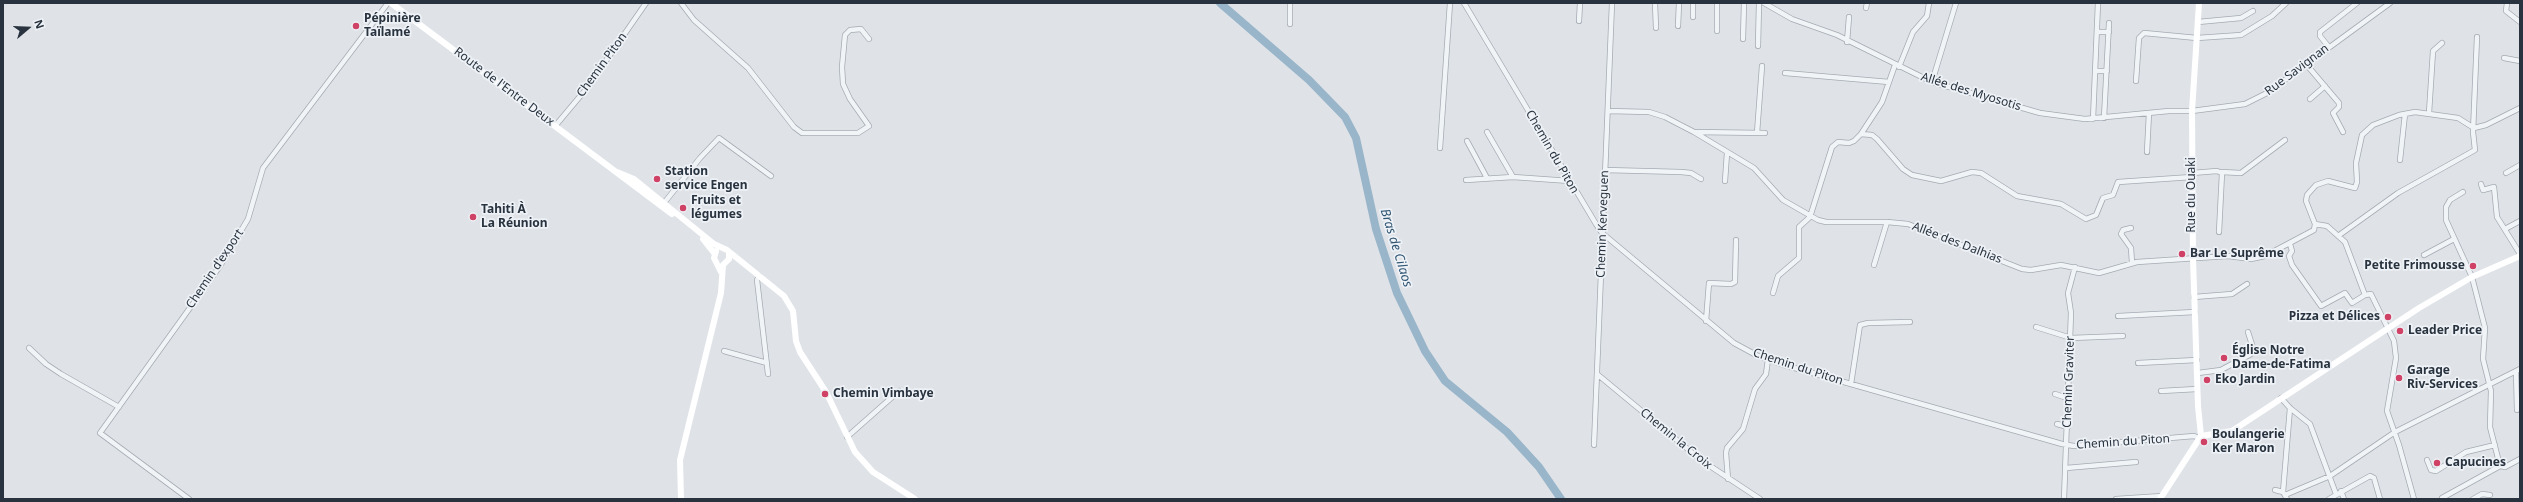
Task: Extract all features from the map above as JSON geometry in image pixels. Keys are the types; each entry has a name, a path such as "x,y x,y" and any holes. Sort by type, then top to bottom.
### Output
{"main road":[{"name":"Route de l'Entre Deux","path":"389,3 693,229 723,262"},
{"name":"Rue du Ouaki","path":"2199,3 2192,111 2192,258 2200,437"},
{"name":"Route de l'Entre Deux","path":"617,172 634,179 720,248 729,252"},
{"path":"714,253 720,248"},
{"path":"681,499 680,460 721,293 721,273 723,262 729,252 779,291 790,305 800,352 826,392 855,452 867,467 915,499"},
{"path":"2161,498 2200,437 2232,430 2388,328 2472,277 2520,255"},
{"path":"723,262 738,260"}],"street":[{"name":"Chemin d'export","path":"189,499 100,433 220,266 248,219 262,168 389,3"},
{"name":"Chemin Piton","path":"556,126 587,88 646,3"},
{"path":"681,3 694,20 748,68 794,127 802,133 858,133 869,126 850,99 843,84 842,67 845,35 850,30 861,29 869,39"},
{"path":"1290,3 1290,24"},
{"path":"1440,148 1450,3"},
{"name":"Chemin du Piton","path":"1464,3 1602,233 1734,343 1768,359 2068,446 2194,436 2200,437"},
{"path":"1579,21 1580,3"},
{"name":"Chemin Kerveguen","path":"1594,445 1612,3"},
{"path":"1655,3 1656,28"},
{"path":"1678,26 1679,3"},
{"path":"1693,3 1693,17"},
{"path":"1716,32 1717,3"},
{"path":"1743,39 1744,3"},
{"path":"1758,46 1759,3"},
{"name":"Allée des Myosotis","path":"1764,3 1792,19 1847,42 1932,82 2040,113 2093,119 2149,113 2192,111"},
{"path":"1774,293 1778,276 1799,258 1799,227 1810,216 1833,144 1838,142 1849,143 1861,134 1882,102 1889,82 1913,32 1927,16 1929,3"},
{"path":"1932,82 1956,3"},
{"path":"2093,119 2098,3"},
{"path":"2136,81 2139,38 2142,34 2147,33 2197,38 2245,34 2272,16 2286,3"},
{"path":"2328,46 2320,36 2320,32 2356,3"},
{"name":"Rue Savignan","path":"2192,111 2235,106 2252,101 2267,93 2328,46 2390,3"},
{"path":"2507,3 2506,11 2520,22"},
{"path":"2198,22 2241,18 2253,11"},
{"path":"1847,42 1849,17"},
{"path":"2104,118 2109,23"},
{"path":"2097,32 2109,32"},
{"path":"2338,236 2398,193 2474,151 2476,148 2474,128 2477,37"},
{"path":"2429,113 2433,51 2442,43"},
{"path":"2504,58 2520,61"},
{"path":"2306,64 2339,103 2339,107 2332,113 2343,132"},
{"path":"1757,133 1762,66"},
{"path":"2095,71 2107,71"},
{"path":"1785,73 1889,82"},
{"path":"2310,99 2325,86"},
{"path":"2365,295 2345,242 2327,226 2315,224 2306,204 2308,195 2316,185 2323,181 2355,188 2357,182 2356,163 2362,135 2373,125 2405,114 2429,113 2458,118 2474,128 2486,125 2520,108"},
{"name":"Allée des Dalhias","path":"1608,111 1649,112 1665,117 1694,132 1754,168 1784,200 1810,216 1826,222 1887,222 1920,228 2022,269 2031,270 2061,265 2099,273 2132,263 2236,256 2258,258 2290,244 2312,231 2315,224"},
{"path":"2147,152 2149,113"},
{"path":"2400,160 2405,114"},
{"path":"1487,132 1513,177"},
{"path":"1694,132 1765,133"},
{"path":"1861,134 1872,135 1877,139 1903,169 1912,175 1941,181 1968,173 1981,173 2016,196 2061,204 2086,219 2096,215 2103,198 2113,195 2118,182 2221,172 2242,173 2285,140"},
{"path":"664,203 700,158 720,138 771,176"},
{"path":"1467,141 1487,178"},
{"path":"1725,181 1727,153"},
{"path":"2506,173 2520,165"},
{"path":"1605,170 1681,172 1691,173 1701,179"},
{"path":"2219,232 2223,176 2221,172"},
{"path":"1466,180 1513,177 1570,181"},
{"path":"2481,184 2483,190 2494,187 2495,209 2520,255"},
{"path":"2463,192 2453,197 2446,207 2446,220 2472,277 2485,328 2483,359 2490,385 2489,423 2500,466"},
{"path":"2505,229 2520,220"},
{"path":"1874,265 1887,222"},
{"path":"2131,228 2123,230 2121,234 2131,248 2132,263"},
{"path":"2424,255 2454,239"},
{"path":"1706,321 1709,283 1731,284 1735,282 1736,240"},
{"path":"2290,244 2292,251 2289,256 2292,265 2321,306 2345,293 2352,303 2365,295 2371,294 2388,328 2396,351 2387,411 2395,432 2414,499"},
{"name":"Chemin Graviter","path":"2064,499 2068,446 2067,398 2071,338 2071,314 2068,293 2075,267"},
{"path":"759,276 757,280 768,374"},
{"path":"2194,297 2232,294 2247,284"},
{"path":"2118,316 2195,312"},
{"path":"1851,384 1860,325 1868,322 1910,322"},
{"path":"2036,327 2071,338 2123,336"},
{"path":"2198,373 2228,368 2251,354 2253,348 2248,332"},
{"path":"29,348 61,374 119,407"},
{"path":"724,351 767,363"},
{"path":"1728,480 1726,454 1728,448 1743,429 1755,389 1766,374 1768,359"},
{"path":"2138,363 2197,360"},
{"path":"2285,496 2330,476 2395,432 2518,370 2517,410"},
{"name":"Chemin la Croix","path":"1597,374 1728,480 1760,499"},
{"path":"2161,390 2197,389"},
{"path":"847,437 899,391"},
{"path":"2055,394 2067,398"},
{"path":"2281,398 2290,408 2310,424 2336,494"},
{"path":"2285,496 2290,408"},
{"path":"2057,424 2068,427"},
{"path":"2427,460 2431,470 2436,471 2466,452 2495,445"},
{"path":"2442,498 2448,498 2462,486 2500,466 2507,466 2520,459"},
{"path":"2066,468 2136,462"},
{"path":"2329,499 2370,476 2374,478 2380,499"},
{"path":"2275,490 2285,496"},
{"path":"2341,491 2344,499"},
{"path":"2473,499 2482,494 2490,495"},
{"path":"2116,499 2161,498"}],"waterway":[{"name":"Bras de Cilaos","path":"1220,3 1309,80 1345,117 1356,138 1376,229 1397,293 1425,351 1445,381 1507,432 1539,467 1561,499"}],"place":[{"name":"Pépinière Taïlamé","path":"356,26"},
{"name":"Station service Engen","path":"657,179"},
{"name":"Fruits et légumes","path":"683,208"},
{"name":"Tahiti À La Réunion","path":"473,217"},
{"name":"Bar Le Suprême","path":"2182,254"},
{"name":"Petite Frimousse","path":"2473,266"},
{"name":"Pizza et Délices","path":"2388,317"},
{"name":"Leader Price","path":"2400,331"},
{"name":"Église Notre Dame-de-Fatima","path":"2224,358"},
{"name":"Garage Riv-Services","path":"2399,378"},
{"name":"Eko Jardin","path":"2207,380"},
{"name":"Chemin Vimbaye","path":"825,394"},
{"name":"Boulangerie Ker Maron","path":"2204,442"},
{"name":"Capucines","path":"2437,463"}]}
